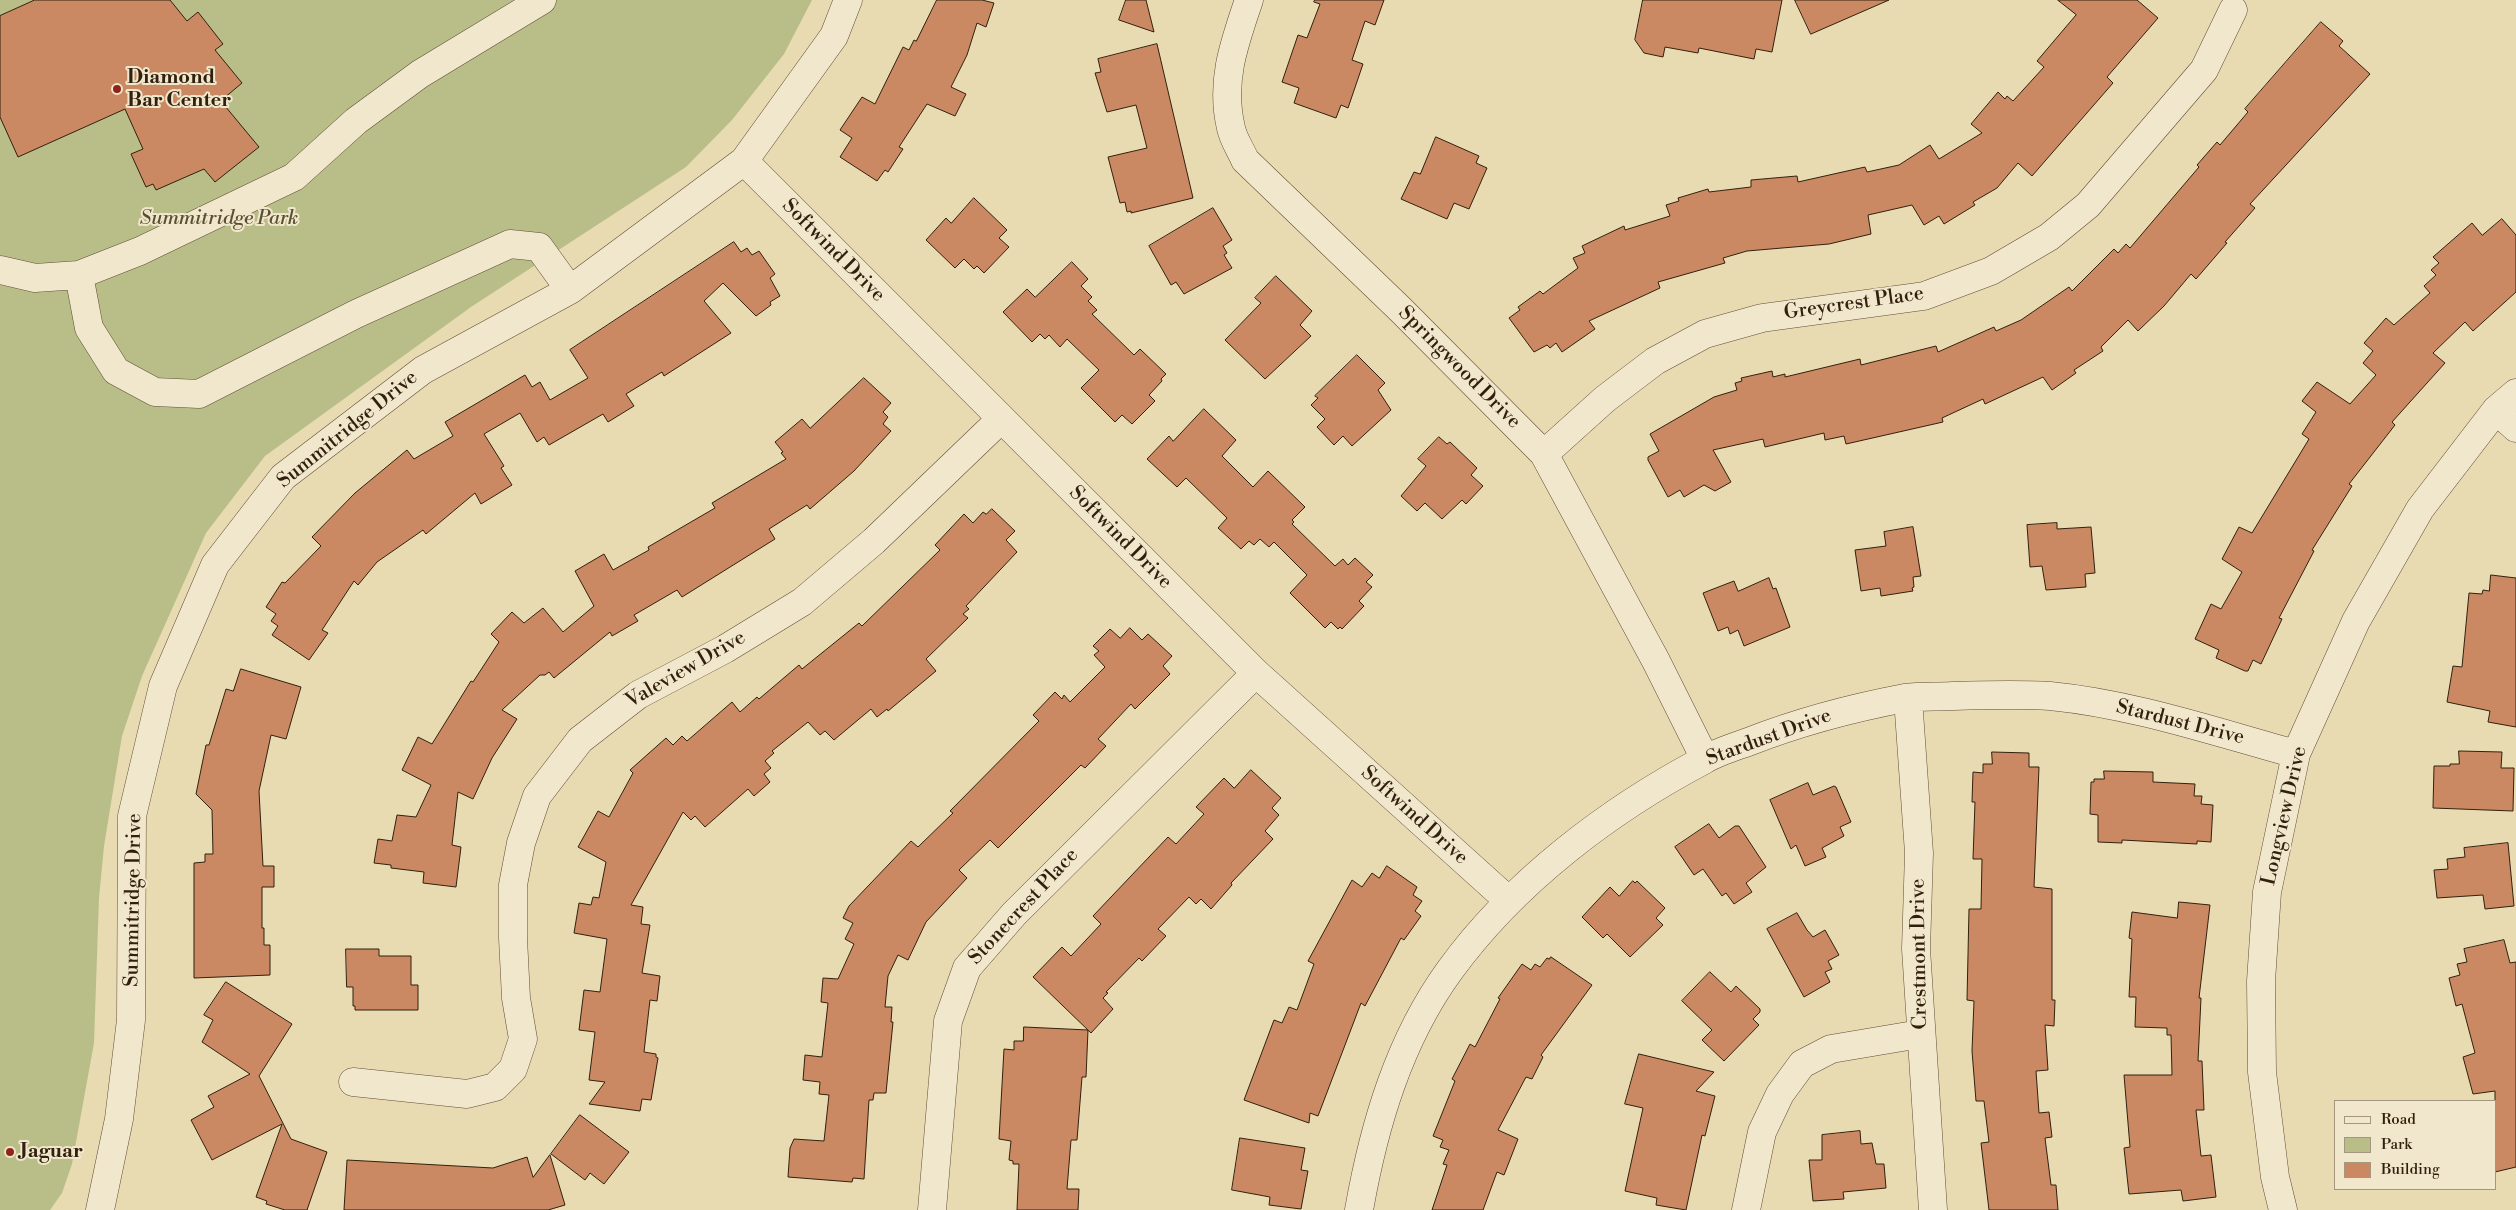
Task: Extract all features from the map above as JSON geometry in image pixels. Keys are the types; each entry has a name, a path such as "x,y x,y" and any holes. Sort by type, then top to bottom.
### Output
{"street":[{"path":"0,270 35,278 79,275 140,251 294,176 356,121 420,74 542,0"},
{"name":"Summitridge Drive","path":"100,1210 119,1119 131,1020 132,816 163,686 215,565 283,477 423,370 570,290 744,161 834,36 848,0"},
{"name":"Springwood Drive","path":"1249,0 1230,55 1227,95 1231,130 1245,160 1401,310 1544,454 1656,661 1705,759"},
{"name":"Greycrest Place","path":"1544,454 1605,399 1655,361 1705,334 1762,318 1924,296 1991,271 2049,237 2088,205 2204,70 2233,10"},
{"name":"Softwind Drive","path":"744,161 1256,673 1508,901"},
{"path":"79,275 89,328 116,372 155,392 199,394 356,314 510,244 539,247 570,290"},
{"path":"2506,401 2516,428"},
{"name":"Longview Drive","path":"2283,1210 2275,1177 2262,1072 2261,981 2267,892 2296,754 2356,621 2420,508 2506,401"},
{"name":"Valeview Drive","path":"353,1082 467,1094 495,1087 513,1069 523,1039 516,998 513,886 521,843 537,796 580,740 638,694 725,649 802,602 874,541 1001,419"},
{"name":"Stonecrest Place","path":"932,1210 948,1021 967,968 1014,914 1256,673"},
{"name":"Stardust Drive","path":"1359,1210 1368,1160 1385,1098 1412,1034 1450,970 1508,901 1591,828 1705,759 1774,732 1835,714 1908,698 2049,696 2119,707 2296,754"},
{"name":"Crestmont Drive","path":"1908,698 1919,852 1916,949 1920,1034 1933,1210"},
{"path":"1746,1210 1762,1132 1780,1094 1802,1064 1831,1049 1920,1034"}],"green space":[{"name":"Summitridge Park","path":"0,0 812,0 784,54 732,120 686,167 471,307 265,456 206,533 142,676 122,736 104,846 99,898 94,1043 72,1164 62,1193 50,1210 0,1210"}],"building":[{"name":"Diamond Bar Center","path":"35,0 170,0 187,21 198,12 223,44 215,50 242,83 223,99 227,104 225,106 259,147 215,182 204,169 156,190 153,184 146,187 131,154 143,149 125,109 18,157 0,117 0,16"},
{"path":"937,0 982,0 994,3 986,27 977,23 967,55 951,87 966,94 955,116 927,104 899,147 903,149 888,172 885,170 877,181 840,157 852,138 840,130 862,97 875,104 903,47 909,50 914,40 916,41"},
{"path":"1126,0 1146,0 1154,32 1119,20"},
{"path":"1315,0 1384,0 1375,25 1365,21 1352,60 1363,64 1348,108 1341,105 1336,118 1294,103 1299,88 1282,82 1298,35 1307,38 1320,4 1314,2"},
{"path":"1643,0 1782,0 1772,52 1756,49 1754,59 1699,48 1698,53 1665,47 1663,57 1644,53 1635,40"},
{"path":"1795,0 1889,0 1811,34"},
{"path":"2058,0 2137,0 2158,18 2107,77 2113,83 2032,176 2018,163 1997,188 1973,202 1975,205 1944,224 1939,216 1924,225 1912,205 1868,215 1871,234 1829,244 1747,251 1723,258 1725,263 1658,282 1660,288 1589,321 1595,329 1562,352 1556,343 1550,348 1547,345 1534,352 1509,318 1520,310 1518,307 1540,291 1543,294 1578,268 1573,258 1585,253 1582,246 1624,226 1625,230 1670,216 1666,205 1679,201 1678,198 1708,189 1709,192 1751,187 1751,180 1797,176 1798,182 1865,167 1867,172 1899,165 1930,145 1939,159 1982,133 1971,124 1998,92 2005,99 2007,96 2013,101 2044,67 2037,61 2076,15"},
{"path":"2321,22 2343,41 2339,46 2370,74 2250,204 2255,208 2196,279 2191,274 2164,306 2138,331 2128,320 2101,347 2103,351 2074,370 2076,373 2052,390 2043,377 1985,404 1983,399 1942,418 1943,422 1846,444 1844,436 1825,440 1824,433 1765,447 1763,439 1713,450 1731,482 1715,491 1704,485 1684,497 1680,490 1668,497 1648,460 1648,457 1659,451 1650,434 1714,397 1737,390 1735,383 1742,381 1741,378 1772,371 1773,377 1785,374 1785,377 1860,359 1861,365 1936,346 1938,352 1994,327 1996,331 2021,320 2069,287 2072,291 2114,249 2118,253 2126,244 2130,248 2199,167 2197,165 2217,142 2220,145 2248,112 2245,109"},
{"path":"1157,44 1193,198 1131,213 1131,211 1127,212 1125,202 1120,203 1108,157 1147,148 1136,105 1107,112 1095,73 1101,72 1098,59"},
{"path":"1436,137 1479,156 1476,163 1487,168 1469,209 1454,203 1447,219 1401,199 1414,172 1420,174"},
{"path":"974,198 1007,230 999,238 1009,247 984,273 977,266 974,269 964,259 955,268 926,240 946,218 951,223"},
{"path":"1213,208 1232,240 1223,246 1227,253 1224,255 1232,268 1184,294 1176,282 1171,285 1149,246"},
{"path":"2502,219 2516,235 2516,292 2473,331 2465,322 2433,353 2445,363 2392,422 2395,425 2349,484 2352,486 2312,550 2314,551 2279,618 2282,619 2261,664 2253,660 2248,671 2245,671 2216,658 2219,650 2195,639 2211,604 2221,609 2242,572 2222,559 2239,527 2252,533 2309,439 2302,434 2316,412 2302,401 2317,382 2350,404 2376,375 2363,363 2373,351 2364,343 2386,318 2394,325 2430,293 2424,286 2436,275 2431,270 2439,263 2433,257 2472,223 2482,235"},
{"path":"734,242 741,252 747,248 752,255 759,251 775,274 770,278 780,296 770,302 771,305 756,316 723,283 704,301 731,333 664,376 662,372 626,394 634,406 608,422 603,414 549,445 544,437 537,442 520,413 484,434 504,466 501,468 512,485 481,504 475,493 426,534 423,530 377,562 358,585 354,581 322,630 328,633 309,660 272,635 278,626 271,621 276,614 266,607 282,582 285,583 321,546 312,537 355,493 407,450 414,459 453,436 445,422 525,375 532,387 540,382 550,400 588,378 570,350"},
{"path":"1072,262 1088,279 1081,286 1092,297 1088,301 1097,310 1092,314 1134,355 1140,349 1166,374 1149,395 1155,401 1132,424 1122,415 1115,422 1081,388 1099,370 1067,339 1060,347 1049,335 1045,339 1040,334 1032,342 1003,312 1027,289 1035,297"},
{"path":"1276,276 1312,311 1300,325 1311,336 1265,379 1225,340 1261,303 1255,298"},
{"path":"1357,355 1385,383 1378,390 1391,410 1352,446 1343,436 1334,445 1317,427 1325,419 1311,405 1318,398 1315,396"},
{"path":"864,378 891,403 883,412 888,417 883,424 891,431 854,471 810,509 807,505 769,529 775,539 682,597 677,590 634,615 638,621 612,636 610,632 554,678 549,672 545,675 540,675 502,710 517,719 492,758 473,799 458,792 452,845 461,847 456,887 423,883 424,872 391,868 391,865 374,863 378,839 392,841 397,815 416,817 431,785 402,770 418,737 432,744 471,681 473,682 499,642 491,634 512,612 524,623 543,608 563,632 594,606 575,571 604,554 613,570 649,550 648,547 715,508 712,503 786,459 775,442 802,419 810,428"},
{"path":"1204,409 1236,440 1222,456 1253,487 1268,471 1305,507 1292,520 1294,522 1292,524 1335,566 1343,559 1348,565 1355,558 1373,575 1366,582 1372,587 1359,601 1364,606 1342,629 1340,627 1338,629 1331,622 1325,628 1290,593 1307,575 1274,542 1269,547 1260,539 1254,545 1249,541 1241,549 1218,528 1227,518 1186,478 1177,487 1147,459 1169,436 1173,441"},
{"path":"1439,437 1447,444 1450,442 1477,468 1471,475 1483,486 1466,504 1462,500 1442,519 1425,503 1417,511 1401,496 1426,466 1418,459"},
{"path":"992,509 1015,531 1006,540 1017,552 966,606 969,609 963,614 968,618 926,659 936,671 888,711 887,709 877,717 871,709 834,740 825,731 820,735 808,722 772,751 774,753 765,761 771,768 764,774 770,782 754,796 748,789 705,827 695,816 691,820 683,812 631,905 643,907 641,924 650,925 642,973 660,976 657,1001 650,1000 644,1052 656,1054 658,1058 651,1100 642,1099 640,1111 589,1104 605,1082 589,1080 595,1032 579,1030 584,990 600,992 607,939 574,933 579,903 591,905 593,897 599,898 606,862 578,847 598,811 609,817 633,773 630,770 666,738 673,745 682,736 687,741 732,702 740,712 757,697 759,699 799,665 802,669 859,623 862,626 940,550 935,545 964,514 973,523 983,512 986,514"},
{"path":"2057,523 2057,529 2091,527 2095,573 2085,574 2086,587 2046,590 2042,566 2030,567 2027,525"},
{"path":"1913,527 1921,576 1913,577 1913,591 1881,596 1880,588 1861,591 1855,550 1886,546 1884,532"},
{"path":"2491,575 2516,578 2516,727 2488,722 2490,711 2447,702 2453,666 2462,667 2469,593 2482,594 2483,590 2489,591"},
{"path":"1769,578 1773,589 1776,588 1790,627 1744,646 1738,630 1730,634 1728,627 1718,631 1703,593 1734,581 1738,591"},
{"path":"1130,628 1142,640 1148,634 1172,656 1163,666 1170,674 1135,709 1131,704 1098,739 1106,746 1085,768 1081,765 998,848 990,840 959,870 967,878 926,922 908,960 898,955 888,976 885,1007 892,1007 891,1022 893,1022 886,1093 874,1093 873,1100 869,1100 864,1179 853,1178 852,1182 788,1177 790,1148 794,1139 824,1141 829,1095 819,1094 820,1082 803,1080 805,1055 822,1057 828,1003 821,1002 823,978 838,979 854,944 845,939 853,923 843,918 849,906 911,841 918,847 953,813 950,811 1039,721 1033,715 1055,692 1062,699 1064,695 1070,702 1105,667 1094,655 1099,651 1093,646 1110,629 1120,638"},
{"path":"241,669 301,687 286,739 271,735 259,791 263,866 274,866 274,887 262,887 262,928 264,928 264,945 270,945 270,975 194,978 194,863 205,862 205,854 213,854 212,810 196,794 206,745 209,745 226,689 233,691"},
{"path":"2459,751 2502,752 2501,768 2514,768 2513,811 2433,808 2434,766 2459,764"},
{"path":"1992,752 2029,753 2029,767 2039,767 2034,887 2052,889 2052,1000 2055,1000 2054,1026 2045,1025 2048,1070 2036,1071 2039,1113 2049,1112 2052,1137 2045,1138 2051,1185 2056,1185 2058,1210 1989,1210 1981,1143 1989,1142 1984,1101 1976,1101 1972,1051 1974,1001 1967,1000 1969,909 1981,909 1982,859 1973,859 1975,802 1972,802 1973,772 1983,773 1983,764 1992,764"},
{"path":"1251,770 1281,798 1272,808 1279,815 1265,831 1273,839 1231,883 1232,885 1211,909 1201,899 1196,904 1189,897 1158,929 1166,936 1142,961 1139,958 1106,992 1108,993 1103,998 1113,1009 1091,1033 1033,977 1062,947 1071,956 1101,924 1093,916 1168,837 1176,844 1204,814 1196,807 1224,778 1234,788"},
{"path":"2104,771 2153,772 2153,782 2195,784 2194,796 2202,796 2201,804 2213,805 2211,842 2197,841 2197,844 2122,840 2122,843 2098,842 2098,815 2090,814 2091,782 2094,782 2094,779 2104,779"},
{"path":"1808,783 1813,795 1834,786 1836,787 1851,822 1840,827 1844,836 1822,848 1826,857 1805,866 1796,845 1791,849 1770,800"},
{"path":"1709,824 1719,838 1735,826 1739,826 1766,867 1746,883 1752,892 1734,904 1726,893 1722,896 1703,869 1694,875 1675,847"},
{"path":"2508,843 2514,906 2485,909 2483,895 2437,898 2434,870 2448,869 2447,859 2465,857 2464,848"},
{"path":"1387,866 1417,887 1413,895 1422,901 1415,911 1421,916 1404,940 1401,938 1365,1006 1361,1003 1318,1116 1310,1113 1309,1123 1244,1100 1274,1020 1282,1023 1289,1007 1297,1010 1314,964 1308,961 1352,880 1362,887 1372,873 1379,878"},
{"path":"1633,881 1635,883 1637,881 1665,908 1656,918 1663,925 1630,957 1607,934 1603,938 1582,917 1610,887 1619,896"},
{"path":"2179,902 2210,905 2199,998 2201,998 2198,1061 2202,1061 2204,1110 2196,1110 2201,1156 2211,1155 2216,1197 2183,1201 2181,1190 2129,1194 2124,1148 2130,1147 2124,1075 2172,1075 2171,1035 2167,1035 2167,1028 2135,1027 2136,997 2129,997 2132,939 2129,938 2132,912 2177,918"},
{"path":"1797,913 1813,937 1825,930 1839,955 1828,961 1832,969 1825,972 1830,982 1804,997 1767,929"},
{"path":"2504,940 2510,963 2516,962 2516,1167 2496,1172 2495,1091 2473,1094 2463,1057 2475,1053 2462,1004 2456,1006 2449,978 2460,975 2457,964 2467,962 2464,949"},
{"path":"346,949 379,949 379,956 411,956 411,985 418,985 418,1010 355,1010 355,1006 353,1006 353,987 347,987"},
{"path":"1551,957 1592,985 1541,1055 1543,1057 1532,1079 1526,1077 1498,1130 1518,1139 1504,1175 1497,1172 1483,1210 1432,1210 1447,1165 1443,1164 1449,1150 1440,1147 1443,1140 1433,1136 1455,1081 1452,1079 1470,1044 1475,1047 1500,999 1498,998 1522,964 1531,970 1535,964 1540,967 1547,958"},
{"path":"1710,972 1731,992 1736,986 1760,1009 1760,1012 1753,1019 1759,1025 1724,1061 1702,1040 1712,1030 1682,1001"},
{"path":"226,982 292,1024 259,1076 291,1139 327,1152 307,1210 285,1210 266,1204 267,1201 256,1197 282,1124 212,1160 191,1120 214,1107 208,1096 250,1074 202,1042 213,1020 204,1015"},
{"path":"1024,1027 1088,1030 1086,1077 1082,1077 1077,1140 1071,1140 1067,1189 1079,1189 1078,1210 1017,1210 1019,1164 1013,1164 1013,1161 1009,1160 1011,1141 999,1139 1004,1049 1014,1050 1014,1041 1023,1041"},
{"path":"1639,1054 1714,1072 1696,1091 1715,1096 1705,1136 1702,1135 1686,1210 1656,1205 1657,1198 1625,1191 1643,1108 1625,1104"},
{"path":"580,1115 629,1152 604,1184 590,1173 585,1180 551,1154"},
{"path":"1860,1131 1861,1144 1872,1143 1876,1164 1884,1164 1886,1188 1843,1192 1844,1199 1813,1201 1809,1160 1822,1160 1822,1135"},
{"path":"1240,1138 1305,1148 1301,1170 1308,1171 1301,1209 1269,1205 1270,1197 1232,1190"},
{"path":"550,1155 565,1205 548,1210 344,1210 347,1160 493,1168 527,1157 533,1177"}],"place":[{"name":"Diamond Bar Center","path":"117,89"},
{"name":"Jaguar","path":"10,1152"}]}
